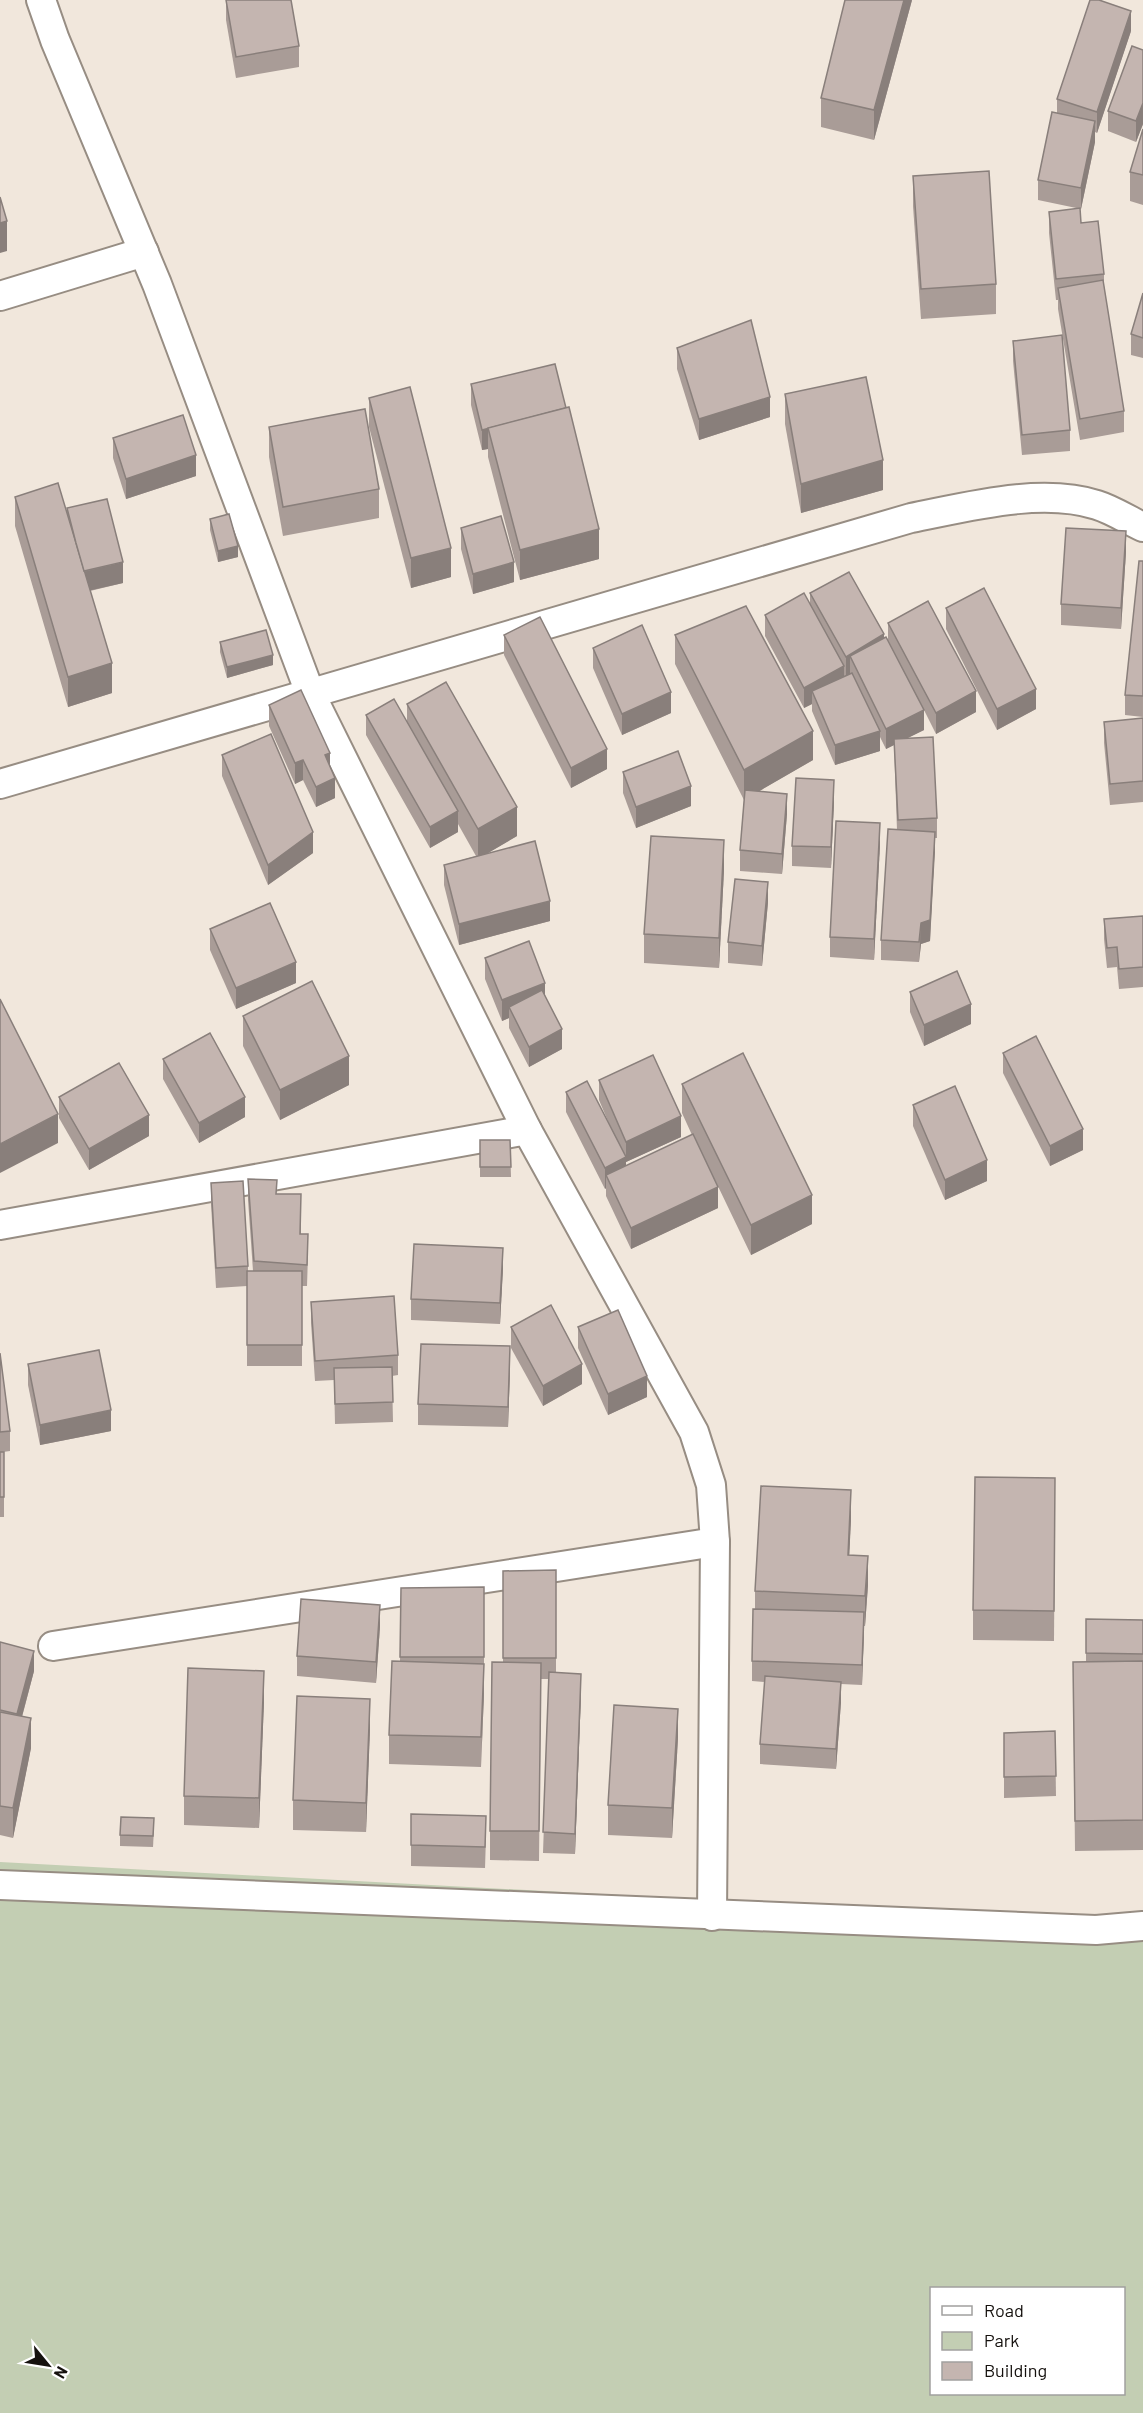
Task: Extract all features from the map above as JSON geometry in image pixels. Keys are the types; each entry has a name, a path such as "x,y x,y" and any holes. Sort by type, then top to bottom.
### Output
{"street":[{"path":"41,0 55,40 144,252 310,693 527,1130 694,1432 711,1485 716,1542 712,1916"},
{"path":"0,296 144,252"},
{"path":"0,784 910,518 991,503 1055,498 1097,505 1143,527"},
{"path":"0,1225 527,1130"},
{"path":"53,1646 716,1542"},
{"path":"0,1886 1096,1930 1143,1926"}],"green space":[{"path":"0,1862 1143,1923 1143,2413 0,2413"}],"building":[{"path":"226,0 291,0 299,46 236,57"},
{"path":"845,0 904,0 874,110 821,98"},
{"path":"1090,0 1099,0 1131,11 1097,112 1057,99"},
{"path":"1132,46 1143,50 1143,103 1136,121 1108,111"},
{"path":"1052,112 1095,121 1081,188 1038,180"},
{"path":"1143,129 1143,175 1130,172"},
{"path":"989,171 996,284 921,289 913,176"},
{"path":"0,197 7,221 0,223"},
{"path":"1080,208 1081,223 1098,221 1104,274 1056,279 1049,212"},
{"path":"1103,280 1124,411 1080,419 1058,288"},
{"path":"1143,293 1143,338 1131,334"},
{"path":"751,320 770,397 699,419 677,348"},
{"path":"1062,335 1070,430 1022,435 1013,341"},
{"path":"555,364 566,408 482,430 471,384"},
{"path":"866,377 883,460 801,484 785,394"},
{"path":"410,387 451,548 411,558 369,398"},
{"path":"569,407 599,529 520,550 488,428"},
{"path":"365,409 379,489 283,507 269,427"},
{"path":"183,415 196,455 126,479 113,438"},
{"path":"58,483 112,663 68,677 15,497"},
{"path":"107,499 123,562 84,571 67,508"},
{"path":"229,514 238,546 218,551 210,519"},
{"path":"501,516 514,562 473,574 461,528"},
{"path":"1066,528 1126,531 1121,608 1061,604"},
{"path":"1139,561 1143,561 1143,696 1125,695"},
{"path":"849,572 884,634 846,657 810,593"},
{"path":"984,588 1036,689 997,709 946,608"},
{"path":"804,593 844,666 804,688 765,615"},
{"path":"928,601 976,691 936,713 888,623"},
{"path":"746,606 813,731 744,770 675,635"},
{"path":"540,617 607,749 571,768 504,635"},
{"path":"642,625 671,692 622,714 593,648"},
{"path":"266,630 273,655 227,667 220,642"},
{"path":"886,637 924,710 886,729 850,656"},
{"path":"852,673 880,731 835,745 812,691"},
{"path":"446,682 517,807 478,829 407,704"},
{"path":"301,690 330,753 325,755 335,778 316,787 303,760 295,763 269,705"},
{"path":"394,699 458,811 430,827 366,715"},
{"path":"1143,718 1143,781 1110,784 1104,722"},
{"path":"271,734 313,832 268,865 222,755"},
{"path":"933,737 937,818 898,820 894,739"},
{"path":"678,751 691,786 636,807 623,772"},
{"path":"796,778 834,780 831,847 792,846"},
{"path":"745,790 787,794 782,854 740,850"},
{"path":"836,821 880,823 874,939 830,937"},
{"path":"888,829 935,832 930,920 921,923 919,942 881,940"},
{"path":"651,836 724,840 719,938 644,934"},
{"path":"535,841 550,901 459,924 444,865"},
{"path":"735,879 768,882 762,946 728,942"},
{"path":"270,903 296,962 236,988 210,929"},
{"path":"1143,916 1143,967 1119,969 1117,947 1107,948 1104,919"},
{"path":"529,941 545,983 502,1000 485,958"},
{"path":"957,971 971,1004 924,1025 910,992"},
{"path":"312,981 349,1056 280,1090 243,1016"},
{"path":"542,990 562,1029 529,1047 509,1007"},
{"path":"0,999 58,1114 0,1144"},
{"path":"210,1033 245,1097 199,1123 163,1059"},
{"path":"1036,1036 1083,1129 1050,1146 1003,1053"},
{"path":"743,1053 812,1195 751,1225 682,1084"},
{"path":"653,1055 681,1116 626,1142 599,1080"},
{"path":"119,1063 149,1115 89,1149 59,1097"},
{"path":"587,1081 626,1157 605,1168 566,1092"},
{"path":"955,1086 987,1160 945,1180 913,1105"},
{"path":"693,1134 718,1187 631,1228 606,1175"},
{"path":"480,1140 510,1140 511,1167 480,1167"},
{"path":"248,1179 277,1180 276,1194 301,1194 300,1234 308,1234 307,1265 254,1261"},
{"path":"243,1181 248,1266 216,1268 211,1183"},
{"path":"414,1244 503,1248 500,1303 411,1299"},
{"path":"247,1271 302,1271 302,1345 247,1345"},
{"path":"394,1296 398,1355 315,1361 311,1302"},
{"path":"551,1305 582,1364 543,1386 511,1327"},
{"path":"618,1310 647,1376 608,1394 578,1327"},
{"path":"421,1344 510,1346 508,1407 418,1404"},
{"path":"99,1350 111,1410 40,1425 28,1364"},
{"path":"0,1353 10,1431 0,1432"},
{"path":"392,1367 393,1402 335,1404 334,1368"},
{"path":"0,1452 4,1452 4,1497 0,1497"},
{"path":"975,1477 1055,1478 1054,1611 973,1610"},
{"path":"761,1486 851,1490 848,1555 868,1556 865,1596 755,1591"},
{"path":"556,1570 556,1658 503,1658 503,1571"},
{"path":"484,1587 484,1657 400,1657 401,1588"},
{"path":"301,1599 380,1605 376,1662 297,1656"},
{"path":"753,1609 864,1612 862,1665 752,1661"},
{"path":"1086,1619 1143,1620 1143,1654 1086,1653"},
{"path":"0,1642 34,1651 17,1714 0,1710"},
{"path":"392,1661 484,1664 481,1737 389,1735"},
{"path":"1143,1661 1143,1820 1075,1821 1073,1662"},
{"path":"492,1662 541,1663 539,1831 490,1831"},
{"path":"188,1668 264,1671 259,1798 184,1796"},
{"path":"549,1672 581,1674 575,1834 543,1832"},
{"path":"765,1676 841,1682 836,1749 760,1744"},
{"path":"297,1696 370,1699 366,1803 293,1800"},
{"path":"614,1705 678,1709 672,1808 608,1805"},
{"path":"0,1712 31,1718 13,1808 0,1806"},
{"path":"1055,1731 1056,1776 1004,1777 1004,1733"},
{"path":"411,1814 486,1816 485,1847 411,1845"},
{"path":"121,1817 154,1818 153,1836 120,1835"}]}
